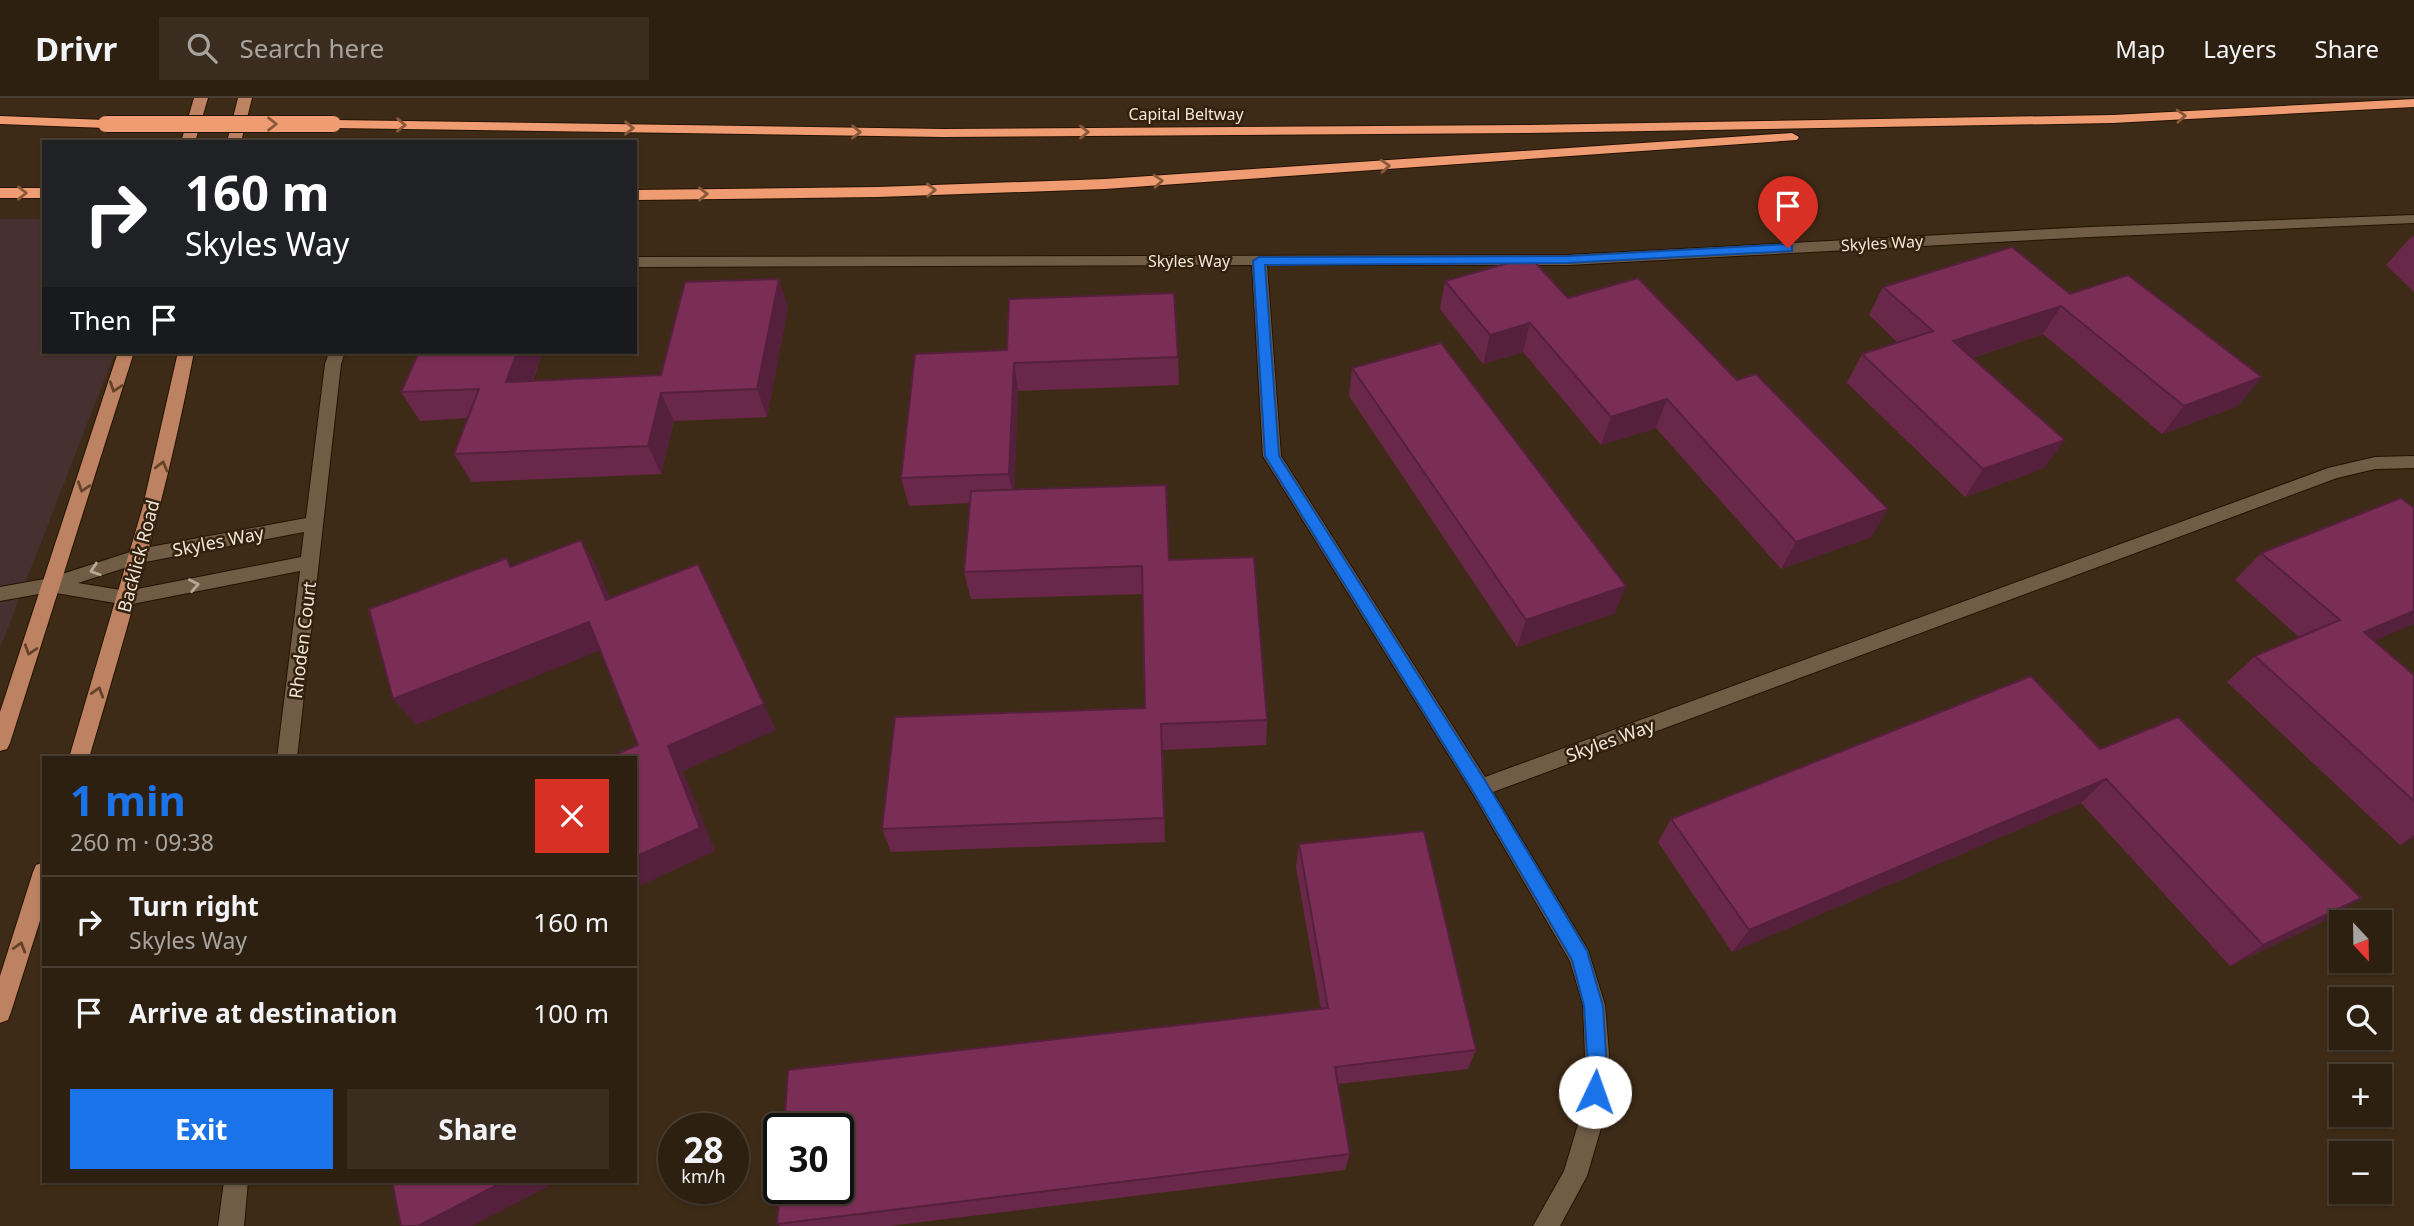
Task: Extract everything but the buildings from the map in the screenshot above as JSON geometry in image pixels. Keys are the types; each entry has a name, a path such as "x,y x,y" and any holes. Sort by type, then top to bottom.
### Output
{"highway":[{"name":"Capital Beltway","path":"0,122 957,133 1515,129 2112,119 2414,103"},
{"path":"637,195 878,192 1105,184 1924,128 2112,119"},
{"path":"0,193 42,193"}],"main road":[{"path":"189,140 201,98"},
{"path":"234,140 245,98"},
{"path":"0,743 125,354"},
{"name":"Backlick Road","path":"80,756 139,556 173,423 186,354"},
{"path":"0,1012 42,878"}],"street":[{"name":"Skyles Way","path":"637,262 1568,260 2414,219"},
{"path":"1259,261 1272,456 1480,788 1580,957 1594,1006 1597,1054 1594,1111 1575,1176 1546,1226"},
{"path":"315,523 336,354"},
{"name":"Skyles Way","path":"1480,788 2334,472 2375,463 2414,462"},
{"name":"Skyles Way","path":"50,585 139,556 315,523"},
{"name":"Rhoden Court","path":"288,756 315,523"},
{"path":"0,594 50,585 127,598 311,562"},
{"path":"231,1226 236,1183"}],"shaded area":[{"path":"0,219 42,219 42,354 114,354 0,648"}],"route":[{"path":"1595,1092 1597,1054 1594,1006 1580,957 1480,788 1272,456 1259,261 1568,260 1788,248"}]}
